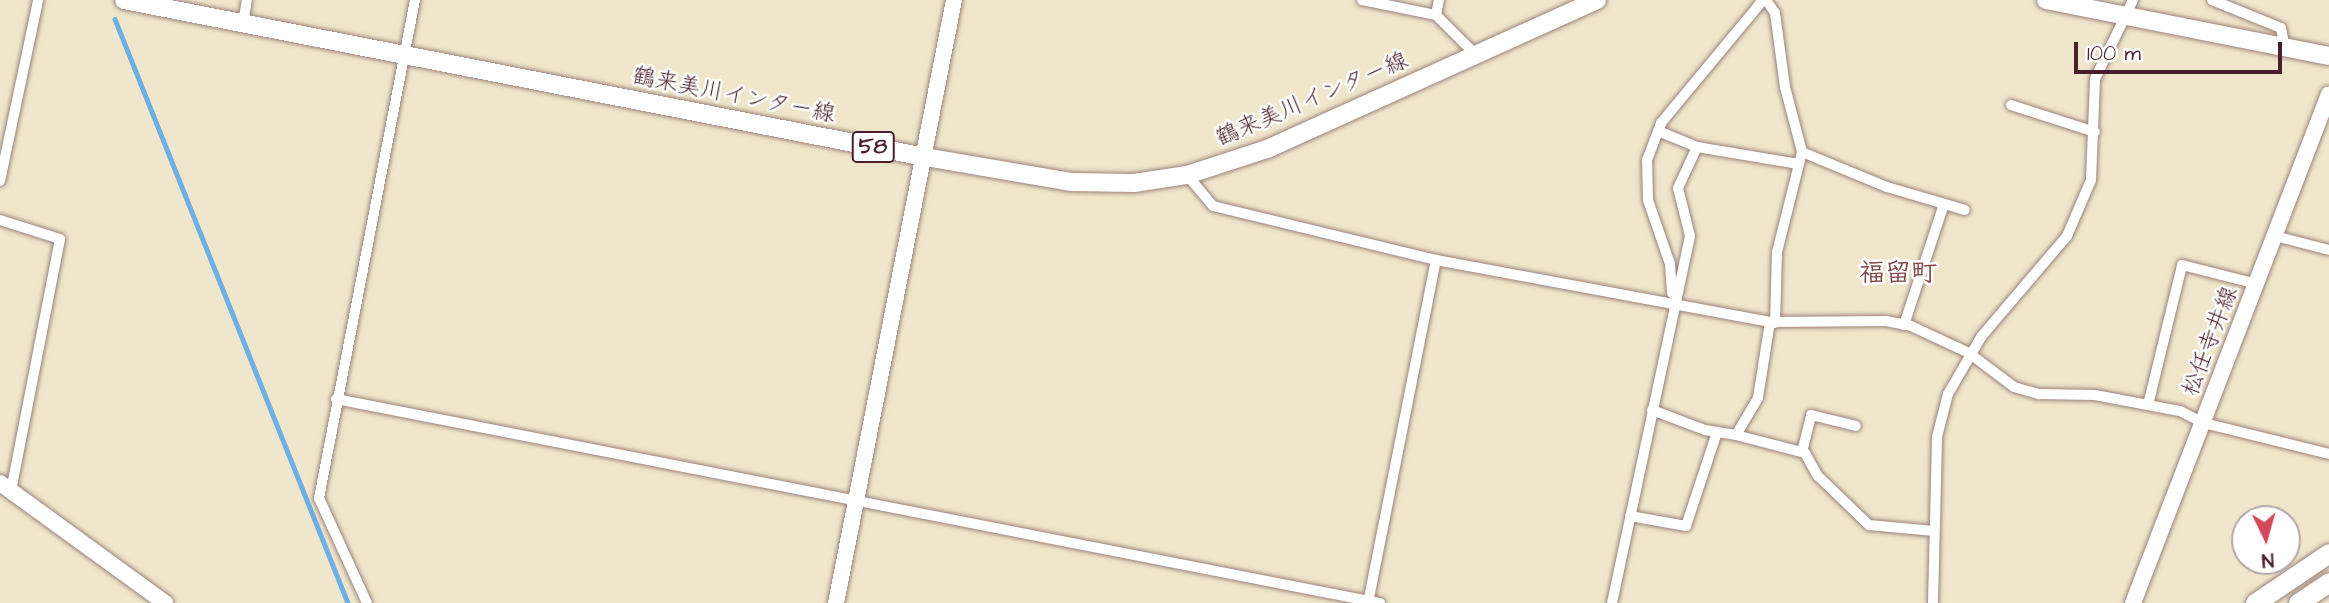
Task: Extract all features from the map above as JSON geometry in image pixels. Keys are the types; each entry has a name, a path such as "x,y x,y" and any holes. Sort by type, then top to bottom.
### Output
{"highway":[{"path":"2255,603 2329,553"},
{"path":"2298,603 2329,582"}],"main road":[{"name":"鶴来美川インター線","path":"124,0 925,157 1072,182 1134,183 1187,175 1267,149 1597,0"},
{"path":"2046,0 2329,56"}],"street":[{"path":"0,181 38,0"},
{"path":"243,24 247,0"},
{"path":"367,603 319,498 415,0"},
{"path":"836,603 954,0"},
{"path":"1363,0 1436,15 1476,55"},
{"path":"1436,15 1439,0"},
{"path":"1673,303 1670,264 1647,191 1647,160 1658,131 1706,65 1765,0 1775,13 1785,87 1802,152 1777,252 1773,322 1758,398 1737,435"},
{"path":"1933,603 1937,437 1948,394 1969,353 2067,236 2091,180 2095,79 2133,0"},
{"path":"2212,0 2281,28 2285,48"},
{"name":"松任寺井線","path":"2133,603 2329,94"},
{"path":"2011,106 2095,132"},
{"path":"1658,131 1698,147 1799,164"},
{"path":"1612,603 1673,303 1690,236 1678,188 1698,147"},
{"path":"1802,152 1884,187 1965,210"},
{"path":"1187,175 1213,206 1436,260 1773,322 1839,320 1904,325 1969,353 2014,387 2039,394 2095,395 2180,411 2203,423 2329,454"},
{"path":"1904,325 1944,204"},
{"path":"0,220 60,239 5,486 165,603"},
{"path":"2275,236 2329,250"},
{"path":"1368,602 1436,260"},
{"path":"2148,405 2182,265 2257,284"},
{"path":"336,399 1380,603"},
{"path":"1652,410 1717,432 1802,452 1818,476 1869,525 1934,531"},
{"path":"1802,452 1811,415 1856,426"},
{"path":"1630,516 1686,526 1717,432"}],"waterway":[{"path":"115,19 348,603"}],"district":[{"name":"福留町","path":"1898,274"}]}
